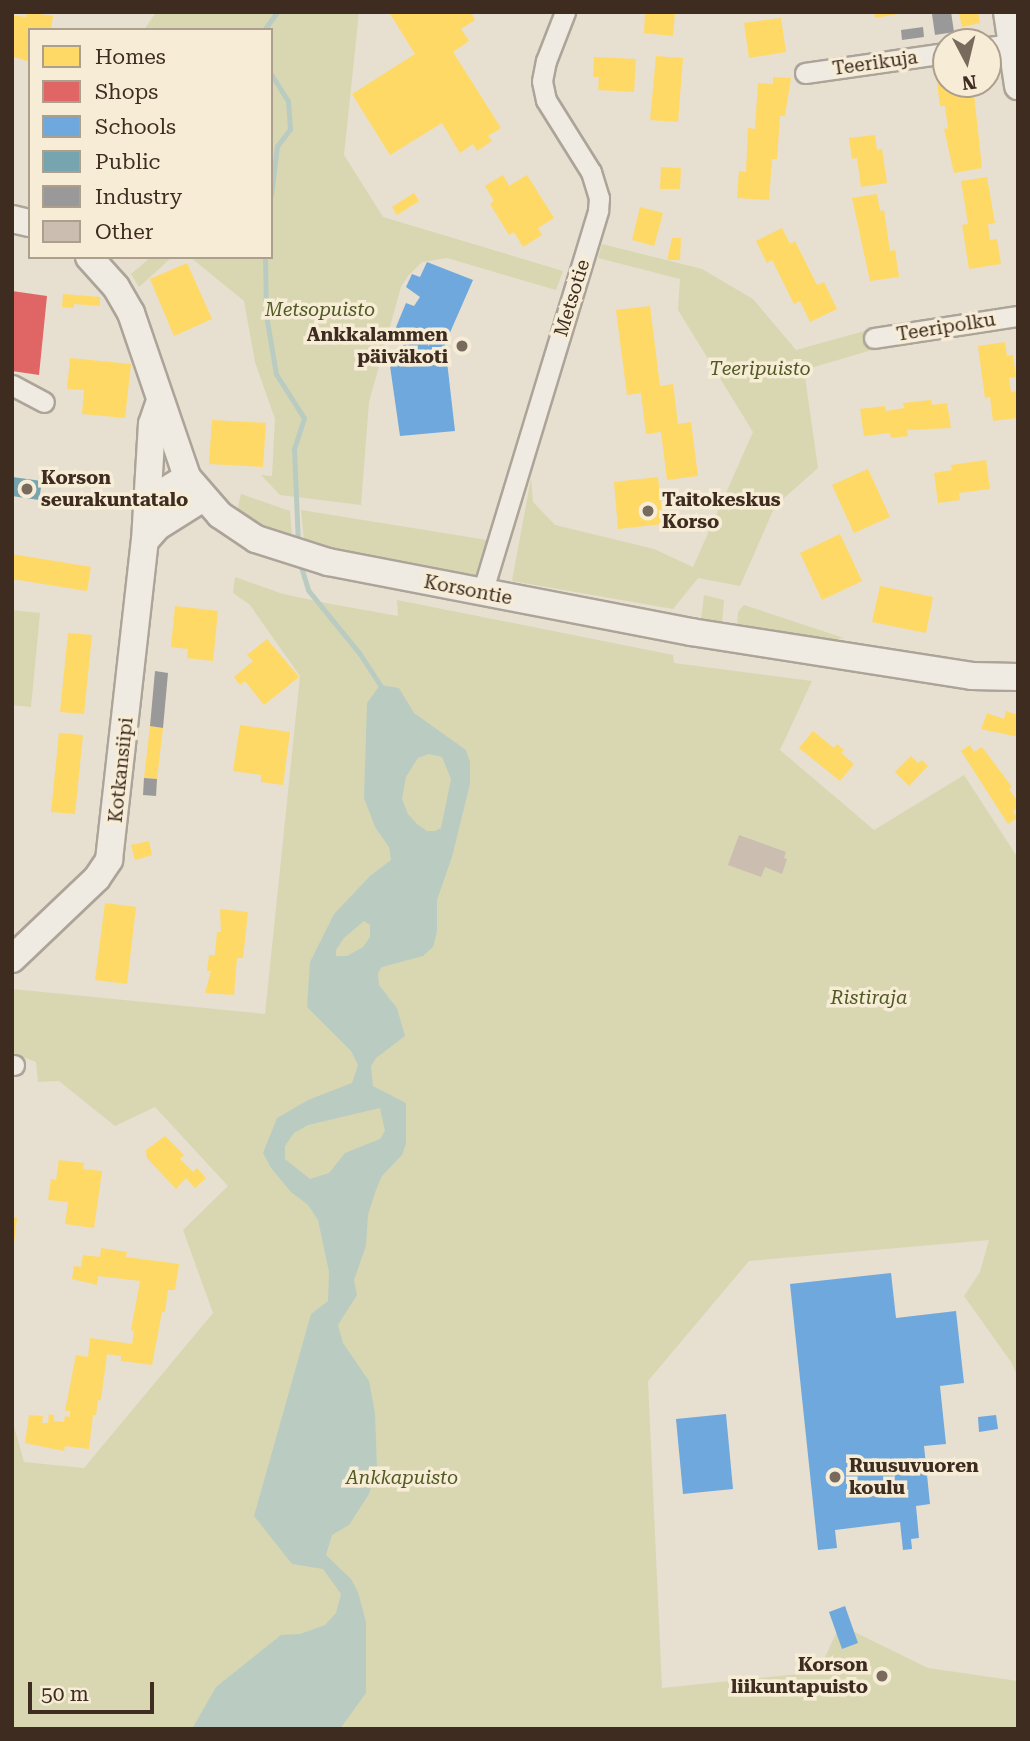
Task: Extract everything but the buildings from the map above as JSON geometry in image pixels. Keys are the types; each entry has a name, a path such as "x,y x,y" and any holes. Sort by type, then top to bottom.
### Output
{"main road":[{"path":"1002,36 1007,12"},
{"path":"1002,50 1018,86"},
{"name":"Korsontie","path":"91,259 116,286 131,313 160,401 195,487 220,515 256,539 328,562 691,632 972,676 1018,677"},
{"name":"Kotkansiipi","path":"12,959 97,878 109,860 145,541 152,424 160,401"},
{"path":"147,507 160,494 195,487"},
{"path":"145,541 195,487"}],"street":[{"name":"Metsotie","path":"482,593 598,210 599,198 591,172 546,100 542,81 545,61 565,12"},
{"name":"Teerikuja","path":"805,73 932,55"},
{"name":"Teeripolku","path":"874,338 1018,316"},
{"path":"12,385 44,402"}],"green space":[{"name":"Metsopuisto","path":"156,12 359,12 344,155 383,217 563,271 556,290 447,258 422,262 408,276 401,287 369,402 361,505 280,495 261,475 272,476 275,419 255,362 244,301 192,259 273,259 273,28 145,28"},
{"name":"Teeripuisto","path":"602,244 702,269 753,299 796,350 868,330 875,349 804,370 818,468 775,506 740,586 698,578 673,609 512,581 531,478 533,502 555,525 654,549 693,567 753,432 678,310 680,279 598,258"},
{"path":"149,259 170,259 139,287 131,274"},
{"path":"241,494 290,511 292,536 273,533 237,511"},
{"path":"301,510 487,540 474,580 304,541"},
{"name":"Ankkapuisto","path":"235,577 283,594 331,604 398,616 397,600 673,655 674,663 812,681 780,750 874,830 964,775 1018,858 1018,1377 1011,1362 964,1296 980,1272 989,1240 749,1261 648,1381 662,1688 818,1672 840,1625 928,1668 1018,1681 1018,1729 12,1729 12,1419 24,1462 84,1468 213,1313 183,1230 228,1186 155,1107 115,1126 59,1081 38,1082 36,1062 12,1053 12,989 265,1014 300,676 250,605 233,593"},
{"path":"704,595 724,600 722,624 701,620"},
{"path":"744,605 844,638 820,641 737,625 738,612"},
{"path":"12,610 40,613 31,707 12,705"}],"shaded area":[{"path":"380,685 399,688 414,713 466,750 470,762 470,784 452,857 437,900 437,932 433,947 423,956 382,967 378,973 379,985 397,1008 405,1036 376,1058 371,1066 373,1086 406,1103 406,1144 402,1155 382,1176 376,1190 368,1215 366,1246 354,1280 357,1295 338,1325 343,1343 369,1381 375,1413 377,1467 369,1494 349,1525 332,1535 326,1555 351,1579 358,1592 366,1622 366,1693 340,1729 192,1729 216,1687 281,1635 300,1634 325,1625 336,1613 341,1594 323,1569 292,1564 254,1516 311,1314 328,1301 329,1272 318,1220 308,1205 291,1192 271,1168 263,1153 277,1118 308,1100 352,1083 358,1065 351,1051 307,1007 310,962 334,914 370,876 391,860 389,847 375,827 364,798 367,703","holes":["429,754 442,757 451,779 441,828 435,831 427,831 417,824 408,814 402,799 406,777 418,758","364,921 370,925 370,937 363,947 347,956 336,956 336,950 344,938","380,1108 385,1131 380,1139 345,1153 329,1173 310,1179 285,1159 285,1146 294,1133 308,1125"]}],"waterway":[{"path":"265,28 277,12"},
{"path":"273,77 288,101 290,129 277,146 273,179"},
{"path":"265,259 266,315 276,374 304,418 294,449 298,543"},
{"path":"299,560 308,590 360,654 380,685"}],"place":[{"name":"Ankkalammen päiväkoti","path":"462,346"},
{"name":"Korson seurakuntatalo","path":"27,489"},
{"name":"Taitokeskus Korso","path":"648,511"},
{"name":"Ruusuvuoren koulu","path":"835,1477"},
{"name":"Korson liikuntapuisto","path":"882,1676"}],"park label":[{"name":"Ristiraja","path":"869,998"}]}
